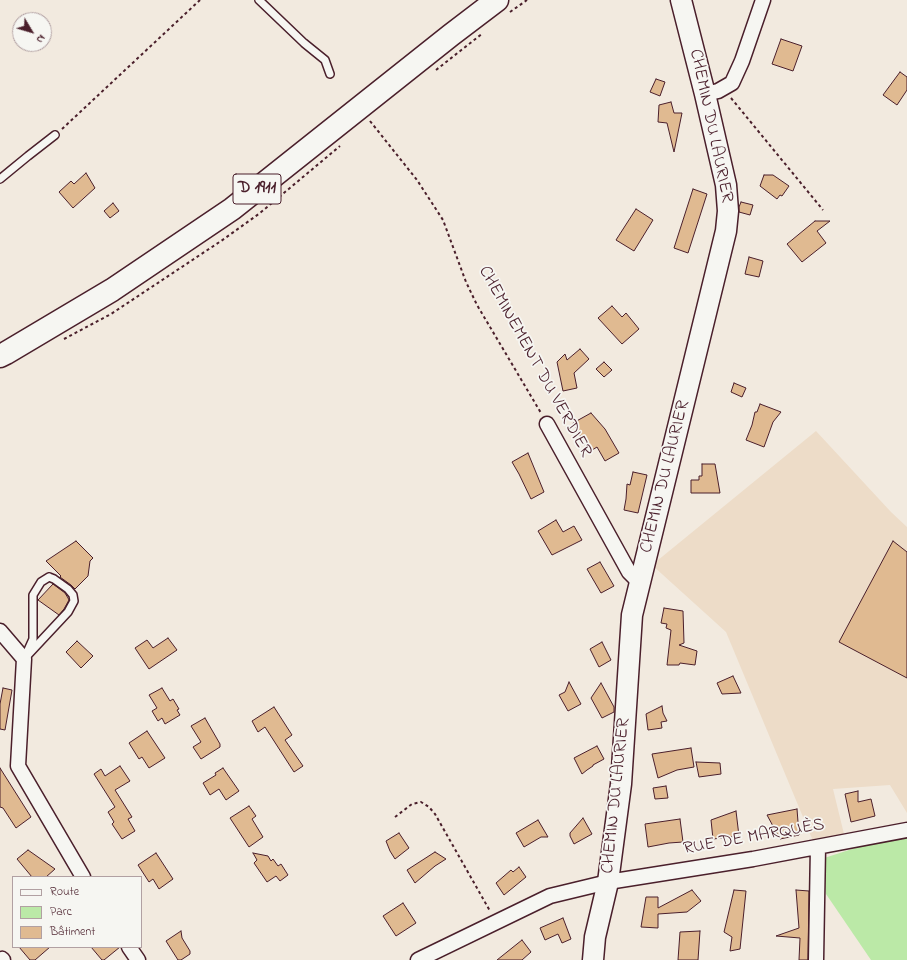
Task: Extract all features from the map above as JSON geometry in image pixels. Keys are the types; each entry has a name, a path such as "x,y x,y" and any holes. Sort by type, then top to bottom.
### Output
{"main road":[{"name":"D 1911","path":"0,356 112,290 232,209 439,44 497,0"}],"street":[{"name":"CHEMIN DU LAURIER","path":"593,960 595,937 608,882 621,784 632,615 727,225 728,211 726,185 714,91 681,0"},
{"path":"714,91 732,83 742,61 762,0"},
{"name":"CHEMINEMENT DU VERDIER","path":"547,424 629,572 640,583"},
{"path":"0,631 24,659 18,766 82,876"},
{"name":"RUE DE MARQUÈS","path":"418,960 550,896 608,882 753,859 907,830"},
{"path":"816,960 818,847"},
{"path":"130,948 138,960"}],"lane":[{"path":"259,0 304,43 325,60 330,74"},
{"path":"0,179 55,135"},
{"path":"49,577 68,589 73,595 74,601 68,612 24,659 33,639 33,595 42,582 49,577"}],"path":[{"path":"55,135 200,0"},
{"path":"714,91 823,210"},
{"name":"CHEMINEMENT DU VERDIER","path":"370,121 417,180 444,220 466,282 477,305 547,424"},
{"path":"395,816 412,804 421,802 429,807 435,814 497,922"}],"shaded area":[{"path":"816,431 891,512 907,527 907,813 890,785 833,789 844,834 813,841 726,632 652,565"}],"green space":[{"path":"899,834 907,837 907,960 871,960 826,894 821,859"}],"building":[{"path":"781,39 802,46 793,71 772,64"},
{"path":"900,72 907,77 907,90 897,105 883,95"},
{"path":"656,79 665,82 660,96 650,92"},
{"path":"671,102 674,113 682,113 674,152 667,123 658,122 659,105"},
{"path":"86,173 95,188 73,208 59,192 71,181 74,184"},
{"path":"764,175 773,175 789,186 782,196 780,195 777,199 760,186"},
{"path":"693,189 707,194 688,253 674,248"},
{"path":"741,202 753,205 750,215 739,212"},
{"path":"113,203 119,211 110,218 104,211"},
{"path":"636,209 653,220 634,251 616,240"},
{"path":"815,221 830,221 817,231 826,243 802,262 787,244"},
{"path":"749,257 763,261 759,277 745,274"},
{"path":"612,306 622,317 626,313 639,329 622,344 598,318"},
{"path":"580,349 589,359 574,373 577,388 563,391 557,362 565,354 567,360"},
{"path":"604,362 612,370 604,377 596,369"},
{"path":"734,383 746,388 742,397 731,392"},
{"path":"760,404 781,412 773,422 764,447 746,440 755,412 757,412"},
{"path":"591,413 605,429 619,453 605,461 597,447 589,452 573,423"},
{"path":"528,453 544,492 531,499 512,462"},
{"path":"702,464 715,464 720,493 691,493 691,480 699,480 699,476 702,476"},
{"path":"633,472 647,475 638,513 624,510 627,484 630,485"},
{"path":"556,520 563,532 574,526 582,540 552,555 538,531"},
{"path":"76,541 93,558 90,561 88,576 75,589 60,577 61,576 46,561"},
{"path":"893,541 907,552 907,678 839,642"},
{"path":"600,562 614,586 601,593 587,569"},
{"path":"53,584 65,593 69,600 59,615 38,600"},
{"path":"664,608 683,611 684,643 679,645 697,651 695,665 680,663 679,665 667,665 671,630 666,628 667,624 661,623"},
{"path":"168,638 177,650 149,669 135,648 147,640 153,648"},
{"path":"77,641 93,656 81,668 66,652"},
{"path":"602,642 611,660 599,667 590,649"},
{"path":"733,676 741,693 722,694 717,683"},
{"path":"569,682 581,704 568,711 559,695 565,692"},
{"path":"601,683 614,707 614,712 602,718 591,698"},
{"path":"3,688 12,690 5,730 0,729 0,704"},
{"path":"162,688 170,701 173,699 179,709 177,710 180,715 165,724 162,718 158,721 152,711 157,708 149,695"},
{"path":"662,706 663,713 667,721 661,722 662,728 648,730 646,714"},
{"path":"274,707 292,735 285,740 303,766 294,772 265,727 258,732 252,721"},
{"path":"205,718 220,744 220,747 201,759 193,747 201,742 191,726"},
{"path":"147,731 165,758 149,768 142,757 139,759 129,743"},
{"path":"597,746 604,759 593,765 582,774 574,758"},
{"path":"691,748 694,767 677,770 658,778 652,754"},
{"path":"696,762 720,763 721,774 699,777"},
{"path":"120,766 130,781 115,790 132,817 128,819 135,831 122,839 112,824 114,822 108,812 115,807 94,774 101,769 105,776"},
{"path":"0,768 31,817 16,828 3,808 0,807"},
{"path":"223,768 239,791 226,800 219,789 210,795 203,783 216,775 215,773"},
{"path":"666,786 668,798 655,799 653,788"},
{"path":"858,791 858,802 871,799 875,816 851,822 845,794"},
{"path":"249,806 256,816 252,819 263,837 249,847 230,818"},
{"path":"797,809 799,835 780,839 767,815"},
{"path":"736,811 739,836 713,839 711,820"},
{"path":"583,818 592,834 574,844 570,833"},
{"path":"680,819 683,842 648,847 645,824"},
{"path":"538,820 548,837 541,837 524,847 516,833"},
{"path":"399,833 409,848 395,859 386,841"},
{"path":"28,850 55,869 47,876 31,876 17,859"},
{"path":"435,852 446,859 415,883 407,870"},
{"path":"156,853 173,879 159,889 153,879 149,882 138,865"},
{"path":"253,853 268,856 271,861 273,859 278,866 281,864 288,875 280,881 276,876 267,882 254,863 257,860"},
{"path":"519,867 526,877 504,895 496,883 511,870 513,872"},
{"path":"692,890 701,901 687,912 658,914 658,928 641,927 646,897 658,897 658,908"},
{"path":"734,890 746,891 740,949 730,951 732,937 724,932"},
{"path":"796,890 809,891 808,960 799,960 800,938 776,936 799,928"},
{"path":"403,903 416,923 396,936 383,916"},
{"path":"563,918 571,939 562,943 558,934 545,940 540,928"},
{"path":"181,931 182,938 190,951 190,954 181,960 178,960 166,941"},
{"path":"700,931 698,960 678,960 680,932"},
{"path":"522,940 531,952 522,960 497,960"},
{"path":"20,948 49,948 35,960 30,960"},
{"path":"92,948 119,948 104,960 102,960"}]}
